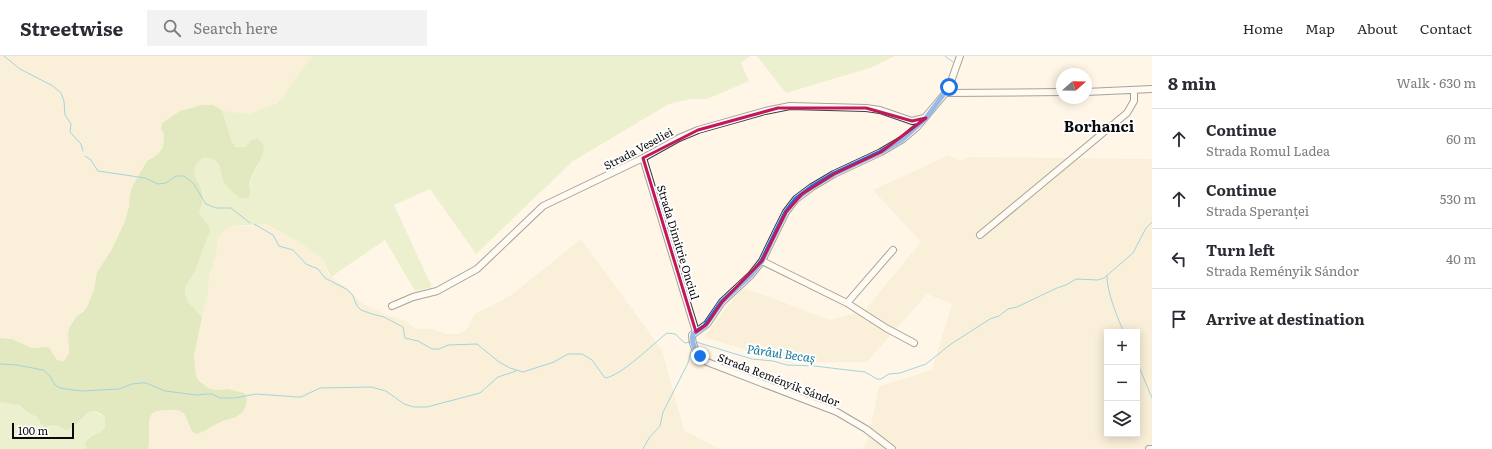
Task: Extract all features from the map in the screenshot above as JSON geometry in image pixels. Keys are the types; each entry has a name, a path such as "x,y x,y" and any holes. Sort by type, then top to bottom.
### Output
{"street":[{"path":"694,333 707,324 722,302 751,275 762,261 786,212 802,194 834,174 881,152 903,139 926,118 949,87 960,56"},
{"path":"1092,92 1152,89"},
{"path":"980,235 1127,112 1134,101 1134,90"},
{"path":"945,93 1056,92"},
{"name":"Strada Veseliei","path":"392,306 413,297 437,291 467,276 477,269 543,206 698,130 778,108 796,106 866,108 880,110 912,121 926,118"},
{"name":"Strada Dimitrie Onciul","path":"643,158 694,333"},
{"path":"847,303 893,250"},
{"path":"762,261 847,303 886,328 914,343"},
{"name":"Strada Reményik Sándor","path":"694,333 692,338 694,347 700,356 707,362 838,412 866,429 892,449"}],"highlighted area":[{"path":"778,108 866,108 912,121 926,118 881,152 834,174 802,194 786,212 762,261 722,302 707,324 696,332 643,158 698,130"}],"shaded area":[{"path":"0,56 312,56 283,97 257,112 244,114 228,112 213,105 201,105 180,111 162,123 161,126 164,134 163,147 158,154 147,161 132,188 129,207 124,223 111,251 96,275 94,289 87,307 76,317 69,328 69,353 67,359 61,361 57,360 48,347 32,348 12,339 0,338"},
{"path":"949,155 960,161 969,157 1152,159 1152,448 863,449 868,440 879,386 932,370 952,304 927,294 867,362 786,362 704,337 742,288 770,297 829,320 864,311 921,242 873,190"},
{"path":"262,223 296,240 322,258 329,275 352,292 363,304 387,315 406,321 413,327 419,329 432,329 447,334 457,334 463,332 468,327 475,314 510,296 581,239 662,350 684,430 719,449 148,449 150,435 149,422 151,416 159,410 181,412 194,432 209,429 217,424 238,416 246,405 243,393 229,389 213,390 199,381 194,370 194,356 208,293 209,277 216,256 217,242 220,236 223,231 232,226 249,226"}],"green space":[{"path":"312,56 750,56 741,63 749,81 707,99 691,99 669,104 573,161 476,254 430,189 394,205 432,287 415,291 385,240 331,277 322,258 296,240 265,224 232,226 223,231 218,239 216,256 209,277 208,293 202,317 189,303 185,294 185,288 195,271 210,231 209,226 199,212 204,197 194,174 195,165 199,160 206,157 215,160 219,165 225,184 232,193 244,199 251,193 250,180 258,166 263,151 248,143 247,146 242,148 233,145 222,110 250,114 276,103 283,97"},
{"path":"757,56 895,56 870,68 786,93"},
{"path":"201,105 213,105 222,110 232,142 236,147 245,147 251,140 257,139 262,142 264,147 261,158 250,180 251,194 248,198 241,199 226,186 216,161 205,158 200,159 197,163 194,172 203,196 199,212 209,226 210,231 195,271 185,288 185,294 189,303 202,317 194,356 196,376 199,381 210,389 228,389 244,393 247,399 246,406 236,417 221,422 197,434 190,427 183,413 177,410 159,411 151,415 150,418 148,449 86,449 85,443 87,440 103,430 105,427 105,417 98,412 88,412 72,428 66,430 54,425 45,427 37,417 28,413 19,405 0,402 0,338 12,339 32,348 48,347 57,360 64,361 69,353 69,328 76,317 87,307 94,289 97,272 111,251 124,223 133,185 147,161 158,154 163,147 164,134 161,129 162,123 180,111"},
{"path":"0,402 16,403 28,413 37,417 48,427 54,425 60,428 70,429 84,415 94,411 105,417 105,427 103,430 87,440 85,443 86,449 0,449"}],"waterway":[{"path":"4,56 20,69 53,86 61,93 64,101 65,115 71,124 70,132 81,144 83,151"},
{"path":"945,56 953,62"},
{"path":"85,156 91,160 98,171 145,178 158,184 166,183 176,176 184,176 193,183 206,204 216,208 231,208 250,223"},
{"name":"Pârâul Becaș","path":"696,342 752,359 773,361 787,365 814,366 865,372 877,379 881,379 889,374 900,373 926,364 951,344 990,319 999,316 1008,309 1017,307 1076,279 1098,280 1104,278 1133,253 1146,228 1152,222"},
{"name":"Pârâul Becaș","path":"254,224 273,235 279,246 293,250 306,264 318,269 325,278 348,290 361,310 384,317 403,327 405,338 418,341 432,349 439,349 448,345 477,344 499,362 510,368 523,372 554,362 568,354 582,354 592,360 605,378 612,376 628,366 667,333 675,334 685,343 691,342"},
{"path":"1107,276 1110,296 1123,329"},
{"path":"643,449 649,438 660,426 663,412 688,363 692,347"},
{"path":"0,364 17,365 43,370 50,376 55,385 60,388 81,391 119,389 132,384 146,383 165,391 197,395 212,394 220,398 235,398 256,394 301,397 320,388 371,387 386,391 404,404 414,407 427,407 480,393 498,377 516,371"},
{"path":"1138,365 1152,398"}],"district":[{"name":"Borhanci","path":"1099,125"}],"route":[{"path":"700,356 694,347 692,338 694,332 701,330 705,326 718,306 751,275 762,261 786,212 796,199 812,187 842,169 871,158 903,139 926,118 949,87"}]}
